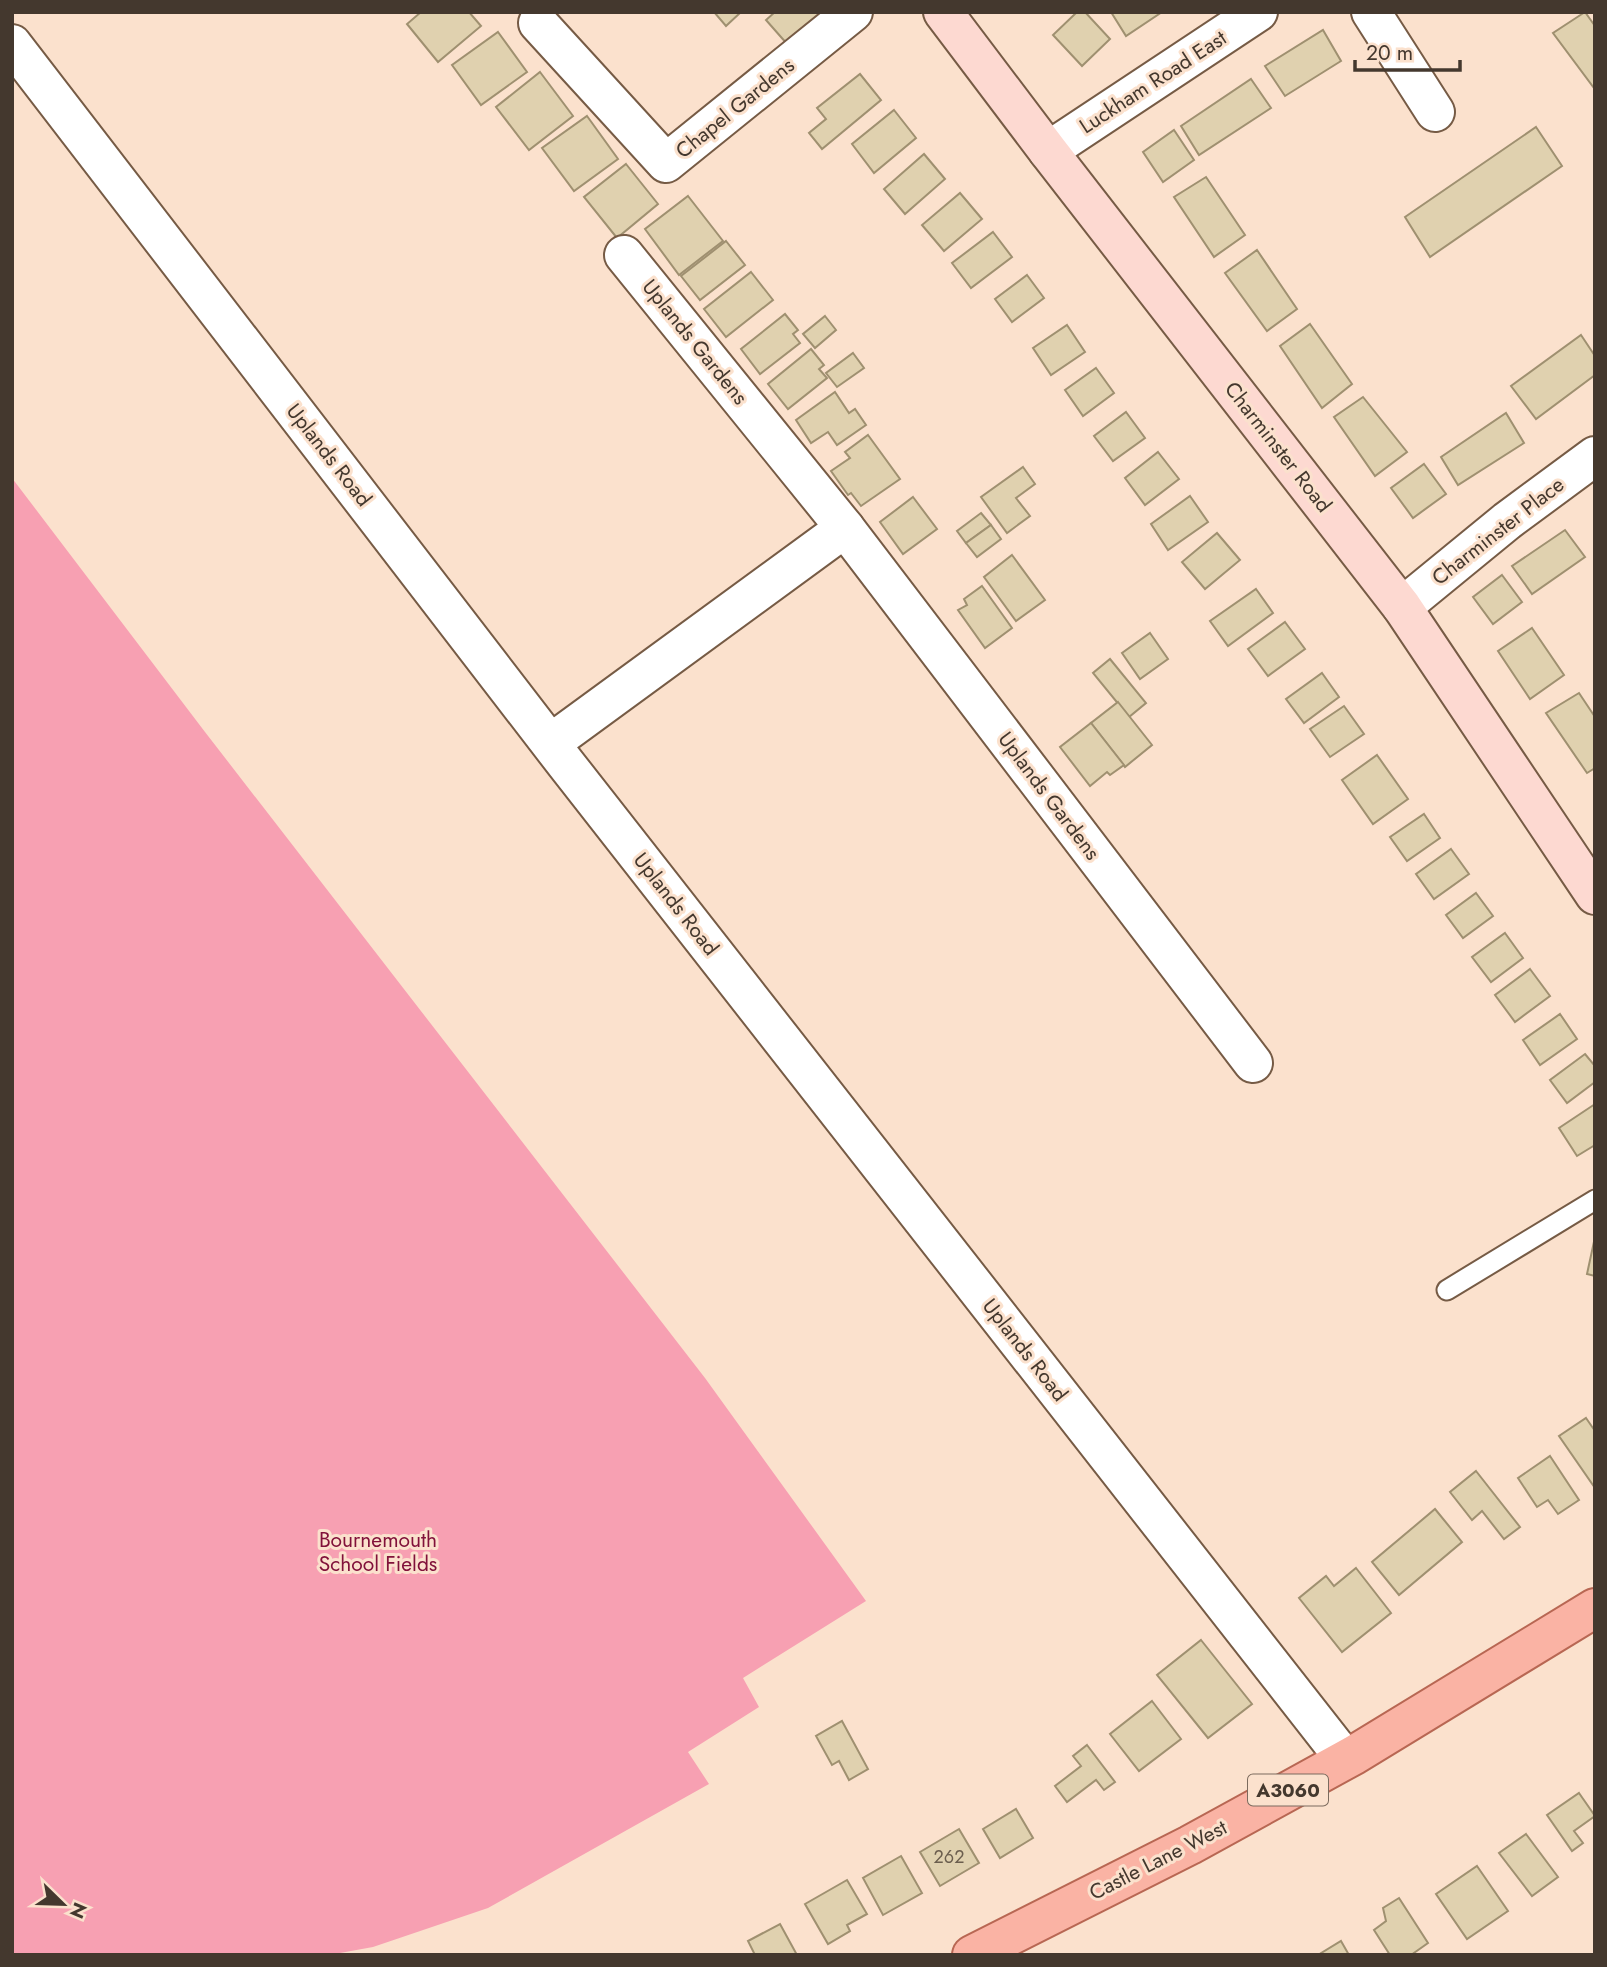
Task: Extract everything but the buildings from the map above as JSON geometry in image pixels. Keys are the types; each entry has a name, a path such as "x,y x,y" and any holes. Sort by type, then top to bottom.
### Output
{"main road":[{"name":"Charminster Road","path":"943,12 1402,607 1595,895"},
{"name":"Castle Lane West","path":"973,1954 1190,1845 1354,1755 1595,1608"}],"street":[{"name":"Chapel Gardens","path":"538,23 666,163 853,12"},
{"name":"Luckham Road East","path":"1048,151 1258,12"},
{"path":"1371,12 1435,112"},
{"name":"Uplands Road","path":"12,44 551,743 1345,1759"},
{"name":"Uplands Gardens","path":"624,255 845,528 1253,1063"},
{"name":"Charminster Place","path":"1402,607 1507,521 1595,456"},
{"path":"551,743 845,528"}],"lane":[{"path":"1447,1290 1595,1200"}],"green space":[{"name":"Bournemouth School Fields","path":"12,478 705,1378 866,1601 743,1678 759,1707 688,1752 709,1784 488,1908 373,1947 329,1955 12,1955"}]}
